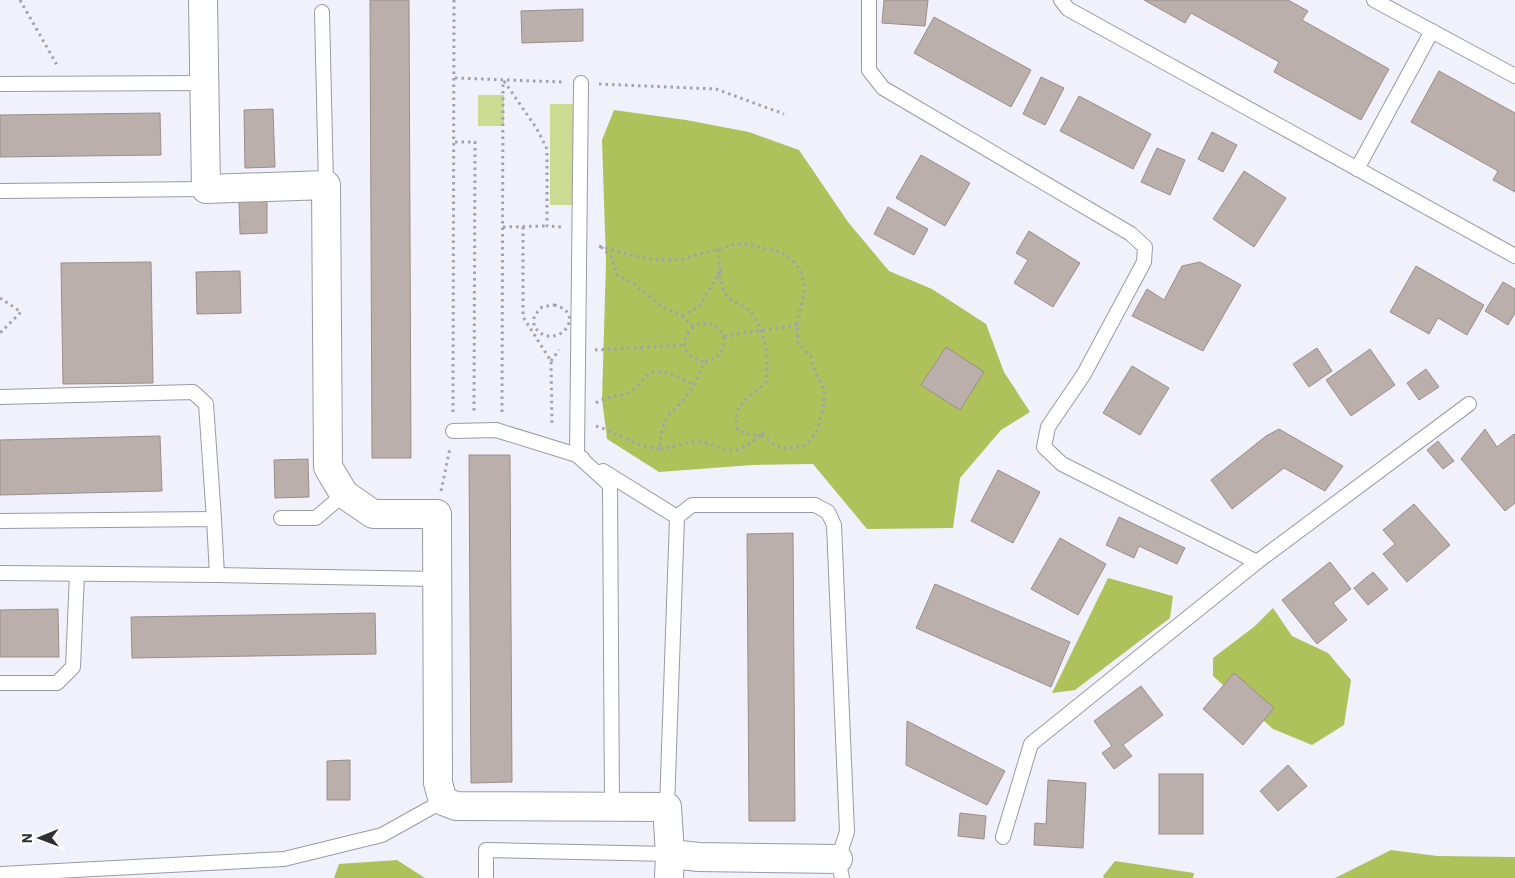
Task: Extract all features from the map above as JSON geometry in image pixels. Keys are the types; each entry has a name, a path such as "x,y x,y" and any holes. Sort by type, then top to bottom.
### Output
{"street":[{"path":"203,0 206,188 326,185 328,467 344,494 373,514 437,514 438,783 443,801 456,806 667,807 669,866 699,857 840,868"}],"lane":[{"path":"869,0 869,70 883,88 1131,234 1145,247 1144,262 1084,374 1048,427 1044,447 1062,464 1257,562"},
{"path":"1061,0 1068,10 1515,256"},
{"path":"1374,0 1515,76"},
{"path":"322,12 326,185"},
{"path":"1357,169 1432,31"},
{"path":"0,84 205,83"},
{"path":"581,83 577,455 610,485 612,807"},
{"path":"0,191 206,188"},
{"path":"0,397 193,392 206,404 217,574"},
{"path":"1003,837 1031,744 1257,562 1469,404"},
{"path":"453,431 496,430 577,455 677,517"},
{"path":"281,518 316,518 344,494"},
{"path":"667,807 677,517 692,505 815,504 828,512 834,525 847,832 840,868"},
{"path":"0,521 214,519"},
{"path":"0,573 437,578"},
{"path":"0,683 58,683 74,667 77,574"},
{"path":"0,874 284,859 382,835 443,801"},
{"path":"486,878 486,850 669,866"}],"path":[{"path":"20,0 68,84"},
{"path":"437,514 453,431 454,0"},
{"path":"455,78 716,90 784,114"},
{"path":"503,80 537,129 547,149 547,226"},
{"path":"502,416 503,80"},
{"path":"455,142 475,142 474,422 496,430"},
{"path":"503,227 578,227"},
{"path":"523,227 523,317 551,361 552,426"},
{"path":"694,326 682,316 660,306 633,283 617,275 612,257 598,246 634,256 659,260 682,259 718,249 736,244 772,248 789,256 801,271 805,289 796,325 798,343 811,357 816,374 825,391 821,420 810,441 805,445 784,449 761,436 750,435 738,430 735,422 736,412 742,403 766,382 767,364 762,330 746,308 729,299 721,282 718,249"},
{"path":"682,316 699,306 720,273"},
{"path":"0,298 21,312 0,333"},
{"path":"523,317 534,316 539,309 554,305 566,309 570,319 566,331 558,335 549,336 540,334 536,330 534,316"},
{"path":"708,323 719,328 724,336 724,347 717,357 704,362 694,360 689,356 685,345 686,334 694,326 708,323"},
{"path":"724,336 796,325"},
{"path":"577,350 685,345"},
{"path":"659,449 662,429 666,420 694,385 704,362"},
{"path":"576,426 593,406 602,399 616,397 632,391 653,371 664,372 694,385"},
{"path":"576,426 595,426 612,431 646,448 659,449 695,442 731,451 748,445 761,436"}],"green space":[{"path":"478,95 504,95 504,126 478,126"},
{"path":"550,104 580,104 578,205 550,205"},
{"path":"614,110 686,120 749,132 799,150 848,222 889,271 932,289 986,324 1004,372 1030,412 1001,430 960,478 953,528 867,529 813,464 753,465 659,472 607,439 602,399 606,262 602,140"},
{"path":"1108,578 1173,596 1170,618 1075,690 1052,693"},
{"path":"1273,608 1292,636 1328,653 1351,680 1344,725 1312,745 1273,729 1213,676 1213,658 1255,626"},
{"path":"1391,850 1437,856 1515,857 1515,878 1335,878"},
{"path":"397,860 425,878 334,878 339,864"},
{"path":"1115,861 1194,873 1193,878 1104,878 1103,876"}],"building":[{"path":"370,0 409,0 411,458 372,458"},
{"path":"884,0 928,0 925,26 882,23"},
{"path":"1144,0 1288,0 1308,11 1302,20 1389,69 1361,120 1274,72 1279,62 1191,13 1185,23"},
{"path":"583,9 583,41 522,43 521,11"},
{"path":"934,17 1031,70 1011,107 914,53"},
{"path":"1439,71 1515,113 1515,192 1493,180 1498,171 1411,122"},
{"path":"1041,77 1064,88 1045,125 1023,114"},
{"path":"1079,96 1151,134 1133,169 1060,131"},
{"path":"273,109 275,167 245,168 244,110"},
{"path":"160,113 161,155 0,157 0,115"},
{"path":"1212,132 1237,145 1223,172 1198,159"},
{"path":"1157,148 1185,160 1170,195 1141,182"},
{"path":"921,155 970,183 945,226 896,198"},
{"path":"1244,171 1286,198 1254,247 1213,219"},
{"path":"267,200 267,233 240,234 239,201"},
{"path":"888,207 928,229 914,255 874,234"},
{"path":"1029,231 1080,263 1053,307 1014,283 1028,260 1016,253"},
{"path":"151,262 153,383 63,384 61,263"},
{"path":"1200,262 1241,285 1203,351 1132,316 1147,289 1164,300 1182,266"},
{"path":"1416,266 1484,305 1467,335 1438,318 1429,334 1390,312"},
{"path":"240,271 241,313 197,314 196,272"},
{"path":"1503,282 1515,289 1515,313 1508,325 1485,311"},
{"path":"946,347 984,372 960,410 921,385"},
{"path":"1317,348 1332,371 1309,387 1293,364"},
{"path":"1370,349 1395,385 1351,416 1326,380"},
{"path":"1132,366 1169,388 1140,435 1103,413"},
{"path":"1426,369 1439,387 1419,400 1407,383"},
{"path":"1279,429 1343,466 1325,491 1284,468 1232,509 1211,480 1266,436"},
{"path":"1485,429 1497,447 1515,435 1515,503 1505,511 1461,459"},
{"path":"160,436 162,491 0,495 0,440"},
{"path":"1438,441 1454,461 1443,469 1427,450"},
{"path":"469,455 510,455 512,782 471,783"},
{"path":"308,459 309,497 275,498 274,460"},
{"path":"998,470 1040,492 1013,543 971,521"},
{"path":"1414,504 1450,545 1407,582 1383,554 1395,544 1383,530"},
{"path":"1119,517 1185,548 1177,564 1139,546 1134,558 1106,545"},
{"path":"793,533 795,821 749,821 747,534"},
{"path":"1060,538 1106,564 1078,615 1031,589"},
{"path":"1330,562 1351,589 1333,603 1347,620 1317,644 1282,600"},
{"path":"1373,572 1388,589 1368,605 1354,588"},
{"path":"935,584 1070,642 1051,687 916,628"},
{"path":"58,609 59,657 0,657 0,610"},
{"path":"375,613 376,654 132,658 131,617"},
{"path":"1234,673 1274,708 1243,745 1203,709"},
{"path":"1141,686 1163,715 1123,745 1132,756 1114,769 1102,753 1112,746 1094,721"},
{"path":"907,721 1005,771 987,805 906,765"},
{"path":"350,760 350,800 327,800 327,761"},
{"path":"1288,765 1307,786 1278,811 1260,791"},
{"path":"1159,774 1203,774 1203,834 1159,834"},
{"path":"1048,780 1086,783 1083,848 1034,845 1035,823 1046,824"},
{"path":"960,813 986,816 984,839 958,836"}]}
